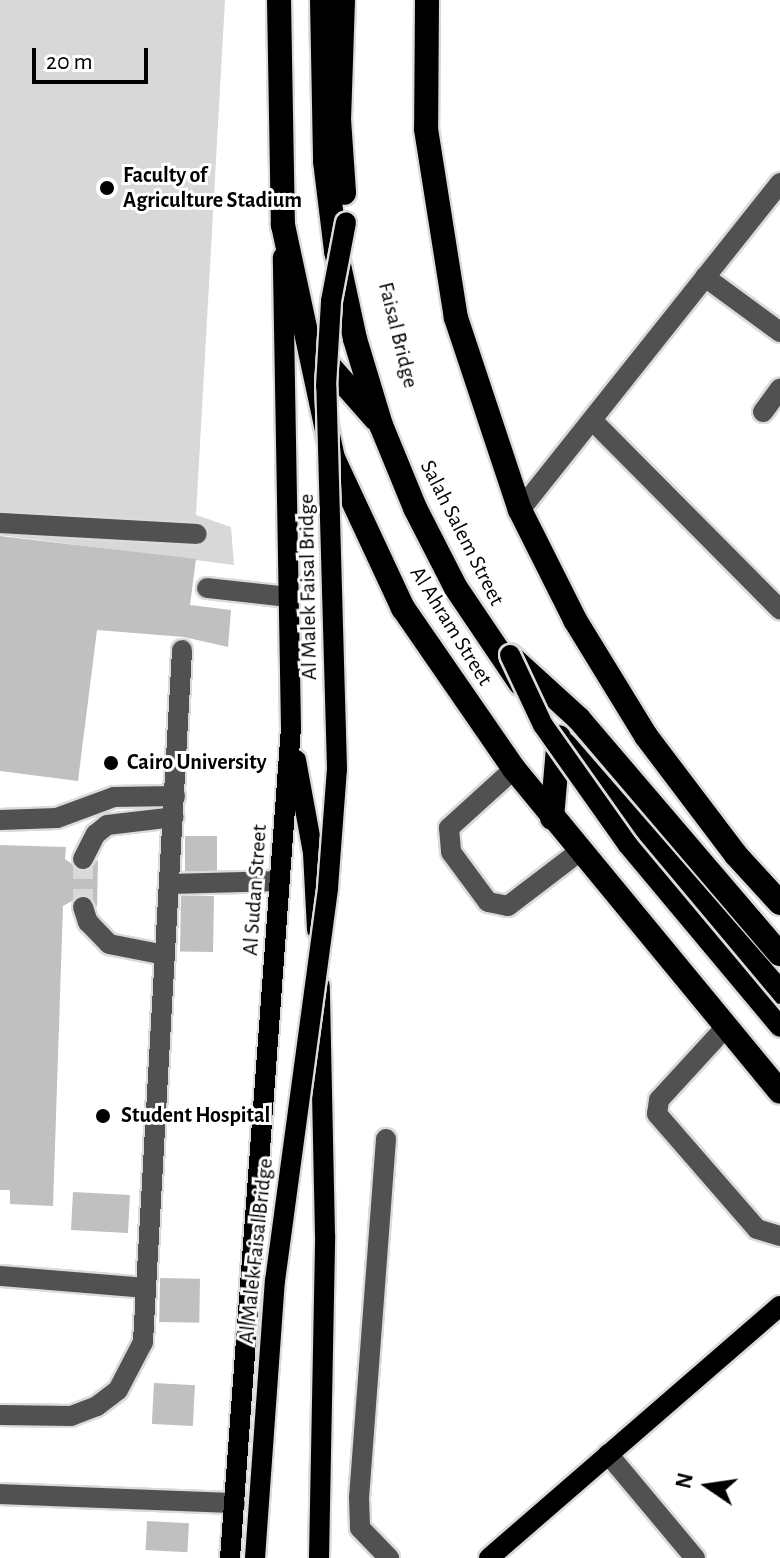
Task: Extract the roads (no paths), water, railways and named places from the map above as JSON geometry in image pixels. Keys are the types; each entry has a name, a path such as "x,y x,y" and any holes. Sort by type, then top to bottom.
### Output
{"highway":[{"name":"Al Ahram Street","path":"279,0 283,225 333,458 403,608 514,769 724,1029 780,1092"},
{"name":"Salah Salem Street","path":"322,0 325,161 336,251 381,425 456,588 559,737 780,992"},
{"name":"Faisal Bridge","path":"343,0 339,119 346,222 367,337 402,449 450,555 510,655 579,719 780,954"},
{"path":"427,0 426,129 456,318 520,510 575,620 646,736 736,855 780,903"},
{"path":"308,342 381,425"},
{"path":"552,818 559,737"}],"main road":[{"name":"Al Malek Faisal Bridge","path":"255,1558 275,1281 328,888 337,769 326,386 331,301 346,222"},
{"name":"Al Sudan Street","path":"230,1558 291,728 283,225"},
{"path":"510,655 543,725 593,798 780,1027"},
{"path":"291,728 313,853 324,1071 319,1558"},
{"path":"489,1558 780,1306"}],"street":[{"path":"520,510 780,183"},
{"path":"705,277 780,332"},
{"path":"763,412 780,389"},
{"path":"592,420 780,609"},
{"path":"0,523 197,534"},
{"path":"207,588 288,597"},
{"path":"0,1415 71,1416 118,1390 143,1342 182,650"},
{"path":"514,769 449,828 451,852 488,902 508,906 579,852"},
{"path":"0,820 57,818 114,797 175,796"},
{"path":"83,859 96,834 107,825 174,817"},
{"path":"170,884 280,881"},
{"path":"83,907 88,922 109,944 165,955"},
{"path":"724,1029 659,1100 657,1114 757,1229 780,1236"},
{"path":"386,1139 359,1498 360,1528 389,1558"},
{"path":"0,1276 146,1288"},
{"path":"608,1454 695,1558"},
{"path":"0,1494 235,1503"}],"tunnel":[{"path":"83,859 83,907"}],"place":[{"name":"Faculty of Agriculture Stadium","path":"107,188"},
{"name":"Cairo University","path":"111,763"},
{"name":"Student Hospital","path":"103,1116"}]}
